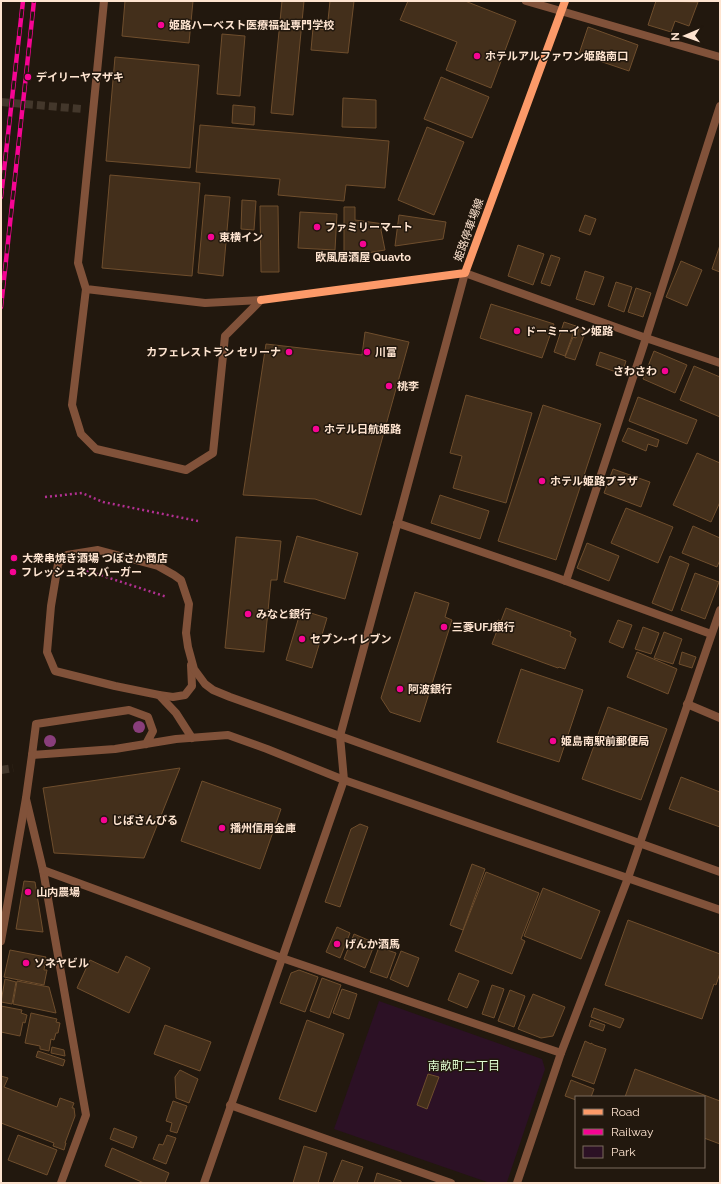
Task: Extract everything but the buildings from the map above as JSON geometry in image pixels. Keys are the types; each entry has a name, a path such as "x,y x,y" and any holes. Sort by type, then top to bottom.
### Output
{"main road":[{"name":"姫路停車場線","path":"261,300 465,273 565,1"}],"street":[{"path":"104,1 78,263 86,289 72,405 81,434 96,449 186,470 213,453 226,336 261,300"},
{"path":"526,1 720,57"},
{"path":"566,581 720,106"},
{"path":"204,1183 344,780 340,736 465,273 720,363"},
{"path":"86,289 206,303 261,300"},
{"path":"398,522 711,634"},
{"path":"191,660 192,686 185,695 173,697 115,686 55,671 47,652 51,606 58,564 67,555 98,550 158,566 181,580 189,604 186,634 191,660 197,675 213,690 720,872"},
{"path":"517,1183 561,1053 628,878 720,610"},
{"path":"159,694 176,713 192,738"},
{"path":"687,704 720,718"},
{"path":"1,941 26,798 36,724 129,710 148,717 153,731 146,744"},
{"path":"32,755 115,749 176,739 228,735 344,780 720,910"},
{"path":"26,798 43,870 86,1115 61,1183"},
{"path":"43,870 282,958 561,1053"},
{"path":"230,1105 451,1183"}],"path":[{"path":"45,496 82,493 104,502 198,521"},
{"path":"82,569 167,597"}],"green space":[{"path":"379,1001 542,1059 545,1069 507,1182 490,1183 334,1129"}],"tunnel":[{"path":"1,102 82,109"},
{"path":"1,770 13,768"}],"railway":[{"path":"1,197 23,1"},
{"path":"1,307 34,1"}],"place":[{"name":"姫路ハーベスト医療福祉専門学校","path":"161,25"},
{"name":"ホテルアルファワン姫路南口","path":"477,56"},
{"name":"デイリーヤマザキ","path":"28,77"},
{"name":"ファミリーマート","path":"317,227"},
{"name":"東横イン","path":"211,237"},
{"name":"欧風居酒屋 Quavto","path":"363,244"},
{"name":"ドーミーイン姫路","path":"517,331"},
{"name":"カフェレストラン セリーナ","path":"289,352"},
{"name":"川富","path":"367,352"},
{"name":"さわさわ","path":"665,371"},
{"name":"桃李","path":"389,386"},
{"name":"ホテル日航姫路","path":"316,429"},
{"name":"ホテル姫路プラザ","path":"542,481"},
{"name":"大衆串焼き酒場 つぼさか商店","path":"14,558"},
{"name":"フレッシュネスバーガー","path":"13,572"},
{"name":"みなと銀行","path":"248,614"},
{"name":"三菱UFJ銀行","path":"444,627"},
{"name":"セブン-イレブン","path":"302,639"},
{"name":"阿波銀行","path":"400,689"},
{"name":"姫島南駅前郵便局","path":"553,741"},
{"name":"じばさんびる","path":"104,820"},
{"name":"播州信用金庫","path":"222,828"},
{"name":"山内農場","path":"28,892"},
{"name":"げんか酒馬","path":"337,944"},
{"name":"ソネヤビル","path":"26,963"}],"district":[{"name":"南畝町二丁目","path":"464,1066"}]}
